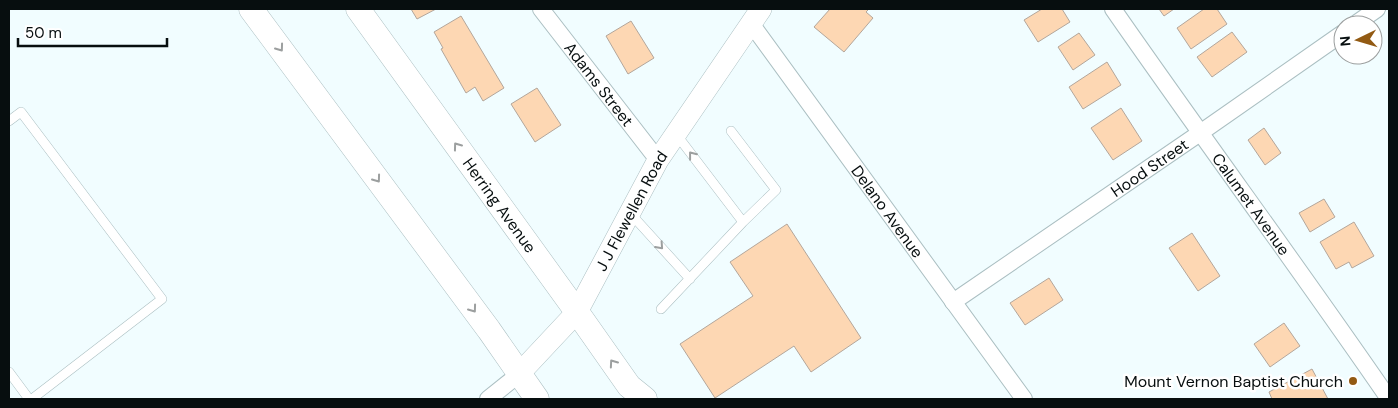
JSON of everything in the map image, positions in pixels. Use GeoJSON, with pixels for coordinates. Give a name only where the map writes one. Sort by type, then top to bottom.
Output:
{"type":"FeatureCollection","features":[{"type":"Feature","properties":{"kind":"main road"},"geometry":{"type":"LineString","coordinates":[[251,9],[489,330],[537,399]]}},
{"type":"Feature","properties":{"kind":"main road","name":"Herring Avenue"},"geometry":{"type":"LineString","coordinates":[[358,9],[578,312],[629,386],[645,399]]}},
{"type":"Feature","properties":{"kind":"street","name":"Adams Street"},"geometry":{"type":"LineString","coordinates":[[541,9],[658,160]]}},
{"type":"Feature","properties":{"kind":"street","name":"Calumet Avenue"},"geometry":{"type":"LineString","coordinates":[[1113,9],[1200,133],[1303,274],[1389,399]]}},
{"type":"Feature","properties":{"kind":"street","name":"J J Flewellen Road"},"geometry":{"type":"LineString","coordinates":[[488,399],[518,374],[578,312],[658,160],[755,16]]}},
{"type":"Feature","properties":{"kind":"street","name":"Delano Avenue"},"geometry":{"type":"LineString","coordinates":[[755,16],[953,302],[1024,399]]}},
{"type":"Feature","properties":{"kind":"street","name":"Hood Street"},"geometry":{"type":"LineString","coordinates":[[953,302],[1333,40]]}},
{"type":"Feature","properties":{"kind":"lane"},"geometry":{"type":"LineString","coordinates":[[9,121],[21,112],[162,299],[30,399],[9,372]]}},
{"type":"Feature","properties":{"kind":"lane"},"geometry":{"type":"LineString","coordinates":[[661,309],[776,190],[731,131]]}},
{"type":"Feature","properties":{"kind":"lane"},"geometry":{"type":"LineString","coordinates":[[676,134],[743,222]]}},
{"type":"Feature","properties":{"kind":"lane"},"geometry":{"type":"LineString","coordinates":[[630,212],[690,279]]}},
{"type":"Feature","properties":{"kind":"building"},"geometry":{"type":"Polygon","coordinates":[[[411,9],[436,9],[417,19],[411,9]]]}},
{"type":"Feature","properties":{"kind":"building"},"geometry":{"type":"Polygon","coordinates":[[[830,9],[869,9],[866,12],[873,18],[844,52],[814,27],[830,9]]]}},
{"type":"Feature","properties":{"kind":"building"},"geometry":{"type":"Polygon","coordinates":[[[1042,9],[1062,9],[1070,22],[1038,42],[1024,20],[1042,9]]]}},
{"type":"Feature","properties":{"kind":"building"},"geometry":{"type":"Polygon","coordinates":[[[1159,9],[1174,9],[1164,16],[1159,9]]]}},
{"type":"Feature","properties":{"kind":"building"},"geometry":{"type":"Polygon","coordinates":[[[1204,9],[1217,9],[1227,24],[1191,49],[1177,28],[1204,9]]]}},
{"type":"Feature","properties":{"kind":"building"},"geometry":{"type":"Polygon","coordinates":[[[461,16],[504,88],[483,101],[475,87],[466,93],[441,49],[443,48],[434,32],[461,16]]]}},
{"type":"Feature","properties":{"kind":"building"},"geometry":{"type":"Polygon","coordinates":[[[631,21],[654,58],[628,74],[606,36],[631,21]]]}},
{"type":"Feature","properties":{"kind":"building"},"geometry":{"type":"Polygon","coordinates":[[[1232,32],[1247,52],[1212,77],[1197,57],[1232,32]]]}},
{"type":"Feature","properties":{"kind":"building"},"geometry":{"type":"Polygon","coordinates":[[[1079,33],[1095,55],[1073,70],[1058,47],[1079,33]]]}},
{"type":"Feature","properties":{"kind":"building"},"geometry":{"type":"Polygon","coordinates":[[[1107,62],[1121,85],[1083,109],[1069,87],[1107,62]]]}},
{"type":"Feature","properties":{"kind":"building"},"geometry":{"type":"Polygon","coordinates":[[[537,88],[561,125],[535,142],[511,104],[537,88]]]}},
{"type":"Feature","properties":{"kind":"building"},"geometry":{"type":"Polygon","coordinates":[[[1121,108],[1142,141],[1113,160],[1091,128],[1121,108]]]}},
{"type":"Feature","properties":{"kind":"building"},"geometry":{"type":"Polygon","coordinates":[[[1264,128],[1281,153],[1265,165],[1248,140],[1264,128]]]}},
{"type":"Feature","properties":{"kind":"building"},"geometry":{"type":"Polygon","coordinates":[[[1324,199],[1335,217],[1310,232],[1299,213],[1324,199]]]}},
{"type":"Feature","properties":{"kind":"building"},"geometry":{"type":"Polygon","coordinates":[[[1354,222],[1374,256],[1352,268],[1349,262],[1336,269],[1320,242],[1354,222]]]}},
{"type":"Feature","properties":{"kind":"building"},"geometry":{"type":"Polygon","coordinates":[[[787,224],[861,338],[811,372],[794,346],[715,398],[680,344],[753,296],[730,262],[787,224]]]}},
{"type":"Feature","properties":{"kind":"building"},"geometry":{"type":"Polygon","coordinates":[[[1192,233],[1220,276],[1198,291],[1169,248],[1192,233]]]}},
{"type":"Feature","properties":{"kind":"building"},"geometry":{"type":"Polygon","coordinates":[[[1049,278],[1063,300],[1025,325],[1010,303],[1049,278]]]}},
{"type":"Feature","properties":{"kind":"building"},"geometry":{"type":"Polygon","coordinates":[[[1284,323],[1300,346],[1270,367],[1254,344],[1284,323]]]}},
{"type":"Feature","properties":{"kind":"building"},"geometry":{"type":"Polygon","coordinates":[[[1312,369],[1328,399],[1272,399],[1269,392],[1312,369]]]}},
{"type":"Feature","properties":{"kind":"place","name":"Mount Vernon Baptist Church"},"geometry":{"type":"Point","coordinates":[1353,381]}}]}
